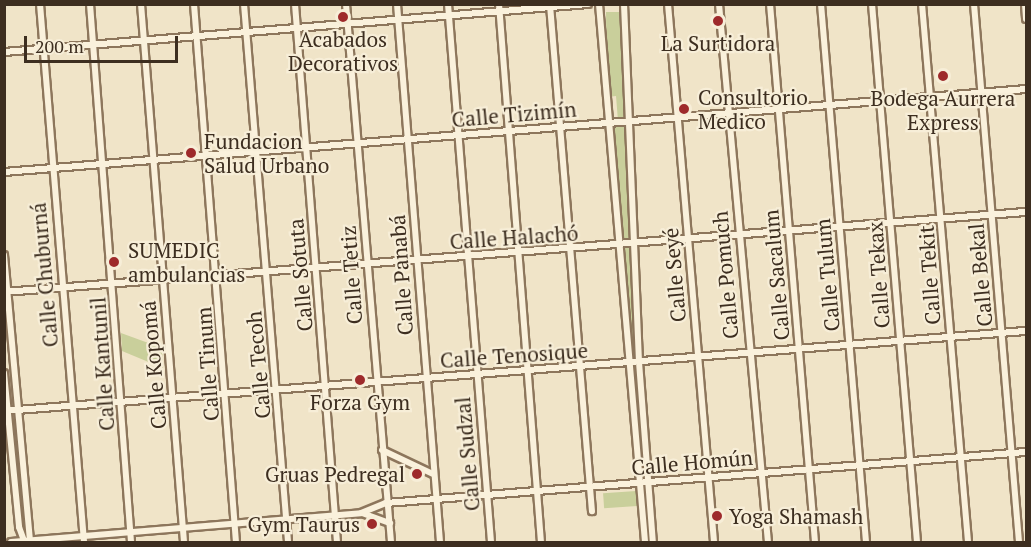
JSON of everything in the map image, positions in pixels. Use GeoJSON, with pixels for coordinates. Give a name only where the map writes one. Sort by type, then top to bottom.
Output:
{"type":"FeatureCollection","features":[{"type":"Feature","properties":{"kind":"street","name":"Calle Chuburná"},"geometry":{"type":"LineString","coordinates":[[40,4],[61,289],[84,543]]}},
{"type":"Feature","properties":{"kind":"street","name":"Calle Kantunil"},"geometry":{"type":"LineString","coordinates":[[90,4],[131,543]]}},
{"type":"Feature","properties":{"kind":"street","name":"Calle Kopomá"},"geometry":{"type":"LineString","coordinates":[[141,4],[184,543]]}},
{"type":"Feature","properties":{"kind":"street","name":"Calle Tinum"},"geometry":{"type":"LineString","coordinates":[[194,4],[204,156],[218,277],[236,543]]}},
{"type":"Feature","properties":{"kind":"street","name":"Calle Tecoh"},"geometry":{"type":"LineString","coordinates":[[244,4],[255,152],[278,390],[288,543]]}},
{"type":"Feature","properties":{"kind":"street","name":"Calle Sotuta"},"geometry":{"type":"LineString","coordinates":[[295,4],[327,386],[337,543]]}},
{"type":"Feature","properties":{"kind":"street","name":"Calle Tetiz"},"geometry":{"type":"LineString","coordinates":[[346,4],[391,543]]}},
{"type":"Feature","properties":{"kind":"street","name":"Calle Panabá"},"geometry":{"type":"LineString","coordinates":[[397,4],[440,543]]}},
{"type":"Feature","properties":{"kind":"street","name":"Calle Sudzal"},"geometry":{"type":"LineString","coordinates":[[448,4],[491,543]]}},
{"type":"Feature","properties":{"kind":"street"},"geometry":{"type":"LineString","coordinates":[[4,52],[450,16],[499,8],[588,4]]}},
{"type":"Feature","properties":{"kind":"street"},"geometry":{"type":"LineString","coordinates":[[599,4],[645,543]]}},
{"type":"Feature","properties":{"kind":"street"},"geometry":{"type":"LineString","coordinates":[[624,4],[632,121],[639,362],[653,543]]}},
{"type":"Feature","properties":{"kind":"street","name":"Calle Seyé"},"geometry":{"type":"LineString","coordinates":[[668,4],[714,543]]}},
{"type":"Feature","properties":{"kind":"street","name":"Calle Pomuch"},"geometry":{"type":"LineString","coordinates":[[719,4],[726,113],[759,473],[768,543]]}},
{"type":"Feature","properties":{"kind":"street","name":"Calle Sacalum"},"geometry":{"type":"LineString","coordinates":[[770,4],[815,543]]}},
{"type":"Feature","properties":{"kind":"street","name":"Calle Tulum"},"geometry":{"type":"LineString","coordinates":[[821,4],[866,543]]}},
{"type":"Feature","properties":{"kind":"street","name":"Calle Tekax"},"geometry":{"type":"LineString","coordinates":[[872,4],[917,543]]}},
{"type":"Feature","properties":{"kind":"street","name":"Calle Tekit"},"geometry":{"type":"LineString","coordinates":[[922,4],[968,543]]}},
{"type":"Feature","properties":{"kind":"street","name":"Calle Bekal"},"geometry":{"type":"LineString","coordinates":[[974,4],[1019,543]]}},
{"type":"Feature","properties":{"kind":"street"},"geometry":{"type":"LineString","coordinates":[[1025,4],[1026,19]]}},
{"type":"Feature","properties":{"kind":"street"},"geometry":{"type":"LineString","coordinates":[[550,6],[587,487],[592,511]]}},
{"type":"Feature","properties":{"kind":"street"},"geometry":{"type":"LineString","coordinates":[[499,8],[541,543]]}},
{"type":"Feature","properties":{"kind":"street","name":"Calle Tizimín"},"geometry":{"type":"LineString","coordinates":[[4,172],[1026,89]]}},
{"type":"Feature","properties":{"kind":"street","name":"Calle Halachó"},"geometry":{"type":"LineString","coordinates":[[6,292],[218,277],[316,267],[688,241],[1026,212]]}},
{"type":"Feature","properties":{"kind":"street"},"geometry":{"type":"LineString","coordinates":[[4,255],[6,292],[20,410],[27,540]]}},
{"type":"Feature","properties":{"kind":"street","name":"Calle Tenosique"},"geometry":{"type":"LineString","coordinates":[[6,411],[1026,332]]}},
{"type":"Feature","properties":{"kind":"street"},"geometry":{"type":"LineString","coordinates":[[4,373],[6,411],[27,540]]}},
{"type":"Feature","properties":{"kind":"street"},"geometry":{"type":"LineString","coordinates":[[382,450],[433,474]]}},
{"type":"Feature","properties":{"kind":"street","name":"Calle Homún"},"geometry":{"type":"LineString","coordinates":[[11,543],[83,534],[362,513],[386,503],[1026,452]]}},
{"type":"Feature","properties":{"kind":"street","name":"Calle Homún"},"geometry":{"type":"LineString","coordinates":[[362,513],[390,523]]}},
{"type":"Feature","properties":{"kind":"green space"},"geometry":{"type":"Polygon","coordinates":[[[606,12],[619,12],[629,118],[618,121],[616,96],[607,97],[606,12]]]}},
{"type":"Feature","properties":{"kind":"green space"},"geometry":{"type":"Polygon","coordinates":[[[632,121],[634,245],[620,246],[609,123],[632,121]]]}},
{"type":"Feature","properties":{"kind":"green space"},"geometry":{"type":"Polygon","coordinates":[[[623,248],[633,248],[638,360],[630,361],[623,248]]]}},
{"type":"Feature","properties":{"kind":"green space"},"geometry":{"type":"Polygon","coordinates":[[[121,333],[162,348],[163,368],[122,351],[121,333]]]}},
{"type":"Feature","properties":{"kind":"green space"},"geometry":{"type":"Polygon","coordinates":[[[636,491],[637,506],[604,508],[603,493],[636,491]]]}},
{"type":"Feature","properties":{"kind":"place","name":"Acabados Decorativos"},"geometry":{"type":"Point","coordinates":[343,17]}},
{"type":"Feature","properties":{"kind":"place","name":"La Surtidora"},"geometry":{"type":"Point","coordinates":[718,21]}},
{"type":"Feature","properties":{"kind":"place","name":"Bodega Aurrera Express"},"geometry":{"type":"Point","coordinates":[943,76]}},
{"type":"Feature","properties":{"kind":"place","name":"Consultorio Medico"},"geometry":{"type":"Point","coordinates":[684,109]}},
{"type":"Feature","properties":{"kind":"place","name":"Fundacion Salud Urbano"},"geometry":{"type":"Point","coordinates":[191,153]}},
{"type":"Feature","properties":{"kind":"place","name":"SUMEDIC ambulancias"},"geometry":{"type":"Point","coordinates":[114,262]}},
{"type":"Feature","properties":{"kind":"place","name":"Forza Gym"},"geometry":{"type":"Point","coordinates":[360,380]}},
{"type":"Feature","properties":{"kind":"place","name":"Gruas Pedregal"},"geometry":{"type":"Point","coordinates":[417,474]}},
{"type":"Feature","properties":{"kind":"place","name":"Yoga Shamash"},"geometry":{"type":"Point","coordinates":[717,516]}},
{"type":"Feature","properties":{"kind":"place","name":"Gym Taurus"},"geometry":{"type":"Point","coordinates":[372,524]}}]}
